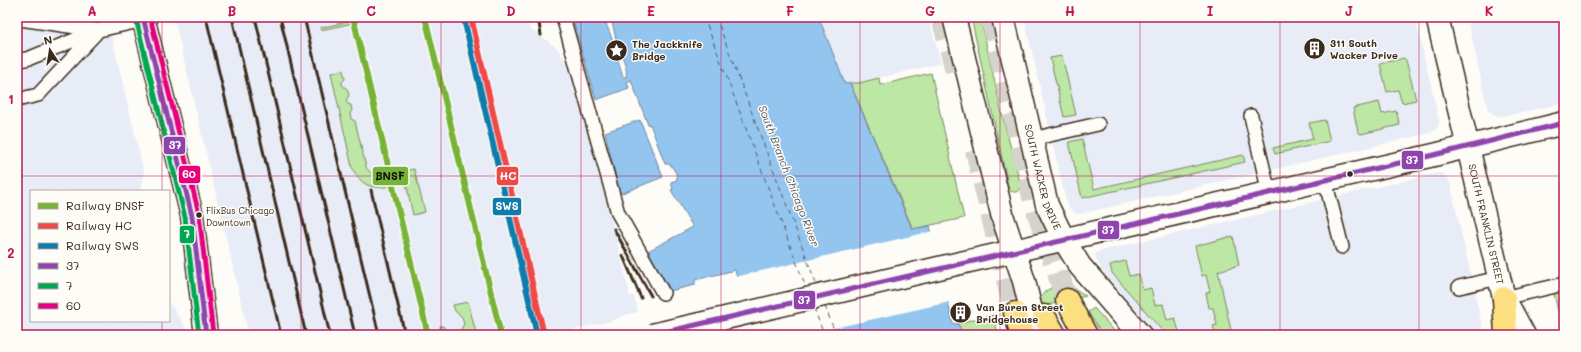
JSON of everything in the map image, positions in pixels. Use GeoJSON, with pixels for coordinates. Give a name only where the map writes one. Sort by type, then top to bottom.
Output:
{"type":"FeatureCollection","features":[{"type":"Feature","properties":{"kind":"highway"},"geometry":{"type":"LineString","coordinates":[[1502,288],[1506,335]]}},
{"type":"Feature","properties":{"kind":"highway"},"geometry":{"type":"LineString","coordinates":[[1067,300],[1086,335]]}},
{"type":"Feature","properties":{"kind":"highway"},"geometry":{"type":"LineString","coordinates":[[1022,335],[1032,318],[1055,335]]}},
{"type":"Feature","properties":{"kind":"main road"},"geometry":{"type":"LineString","coordinates":[[954,17],[1003,218],[1014,251],[1032,318]]}},
{"type":"Feature","properties":{"kind":"main road","name":"SOUTH WACKER DRIVE"},"geometry":{"type":"LineString","coordinates":[[1003,17],[1048,206],[1064,240],[1080,266],[1140,335]]}},
{"type":"Feature","properties":{"kind":"main road","name":"SOUTH FRANKLIN STREET"},"geometry":{"type":"LineString","coordinates":[[1437,17],[1502,288],[1524,335]]}},
{"type":"Feature","properties":{"kind":"main road"},"geometry":{"type":"LineString","coordinates":[[144,19],[192,216],[206,335]]}},
{"type":"Feature","properties":{"kind":"main road"},"geometry":{"type":"LineString","coordinates":[[667,333],[739,314],[1468,147],[1564,123]]}},
{"type":"Feature","properties":{"kind":"lane"},"geometry":{"type":"LineString","coordinates":[[564,17],[618,213],[663,293]]}},
{"type":"Feature","properties":{"kind":"lane"},"geometry":{"type":"LineString","coordinates":[[17,20],[20,19],[98,30]]}},
{"type":"Feature","properties":{"kind":"lane"},"geometry":{"type":"LineString","coordinates":[[17,61],[30,58],[98,30],[144,19]]}},
{"type":"Feature","properties":{"kind":"lane"},"geometry":{"type":"LineString","coordinates":[[17,100],[38,95],[98,30]]}},
{"type":"Feature","properties":{"kind":"lane"},"geometry":{"type":"LineString","coordinates":[[1251,116],[1269,193]]}},
{"type":"Feature","properties":{"kind":"lane"},"geometry":{"type":"LineString","coordinates":[[1032,139],[1098,124]]}},
{"type":"Feature","properties":{"kind":"lane"},"geometry":{"type":"LineString","coordinates":[[1325,180],[1342,247]]}},
{"type":"Feature","properties":{"kind":"lane"},"geometry":{"type":"LineString","coordinates":[[1459,287],[1502,288],[1564,284]]}},
{"type":"Feature","properties":{"kind":"shaded area"},"geometry":{"type":"Polygon","coordinates":[[[17,17],[107,17],[144,173],[141,190],[30,190],[30,322],[170,322],[170,304],[186,328],[187,335],[17,335],[17,17]]]}},
{"type":"Feature","properties":{"kind":"shaded area"},"geometry":{"type":"Polygon","coordinates":[[[174,17],[526,17],[530,30],[537,33],[557,48],[571,70],[593,141],[630,296],[634,296],[638,312],[624,315],[615,320],[550,335],[249,335],[174,17]]]}},
{"type":"Feature","properties":{"kind":"shaded area"},"geometry":{"type":"Polygon","coordinates":[[[812,17],[928,17],[941,63],[859,83],[845,84],[819,18],[813,20],[812,17]]]}},
{"type":"Feature","properties":{"kind":"shaded area"},"geometry":{"type":"Polygon","coordinates":[[[1024,17],[1415,17],[1439,121],[1437,129],[1430,133],[1080,214],[1075,213],[1069,208],[1066,201],[1024,17]]]}},
{"type":"Feature","properties":{"kind":"shaded area"},"geometry":{"type":"Polygon","coordinates":[[[1467,17],[1564,17],[1564,103],[1504,116],[1495,116],[1488,110],[1467,17]]]}},
{"type":"Feature","properties":{"kind":"shaded area"},"geometry":{"type":"Polygon","coordinates":[[[1438,173],[1447,177],[1450,182],[1484,335],[1157,335],[1102,271],[1095,256],[1096,253],[1100,251],[1438,173]]]}},
{"type":"Feature","properties":{"kind":"green space"},"geometry":{"type":"Polygon","coordinates":[[[971,17],[980,17],[1002,114],[1021,186],[1016,192],[1009,190],[971,17]]]}},
{"type":"Feature","properties":{"kind":"green space"},"geometry":{"type":"Polygon","coordinates":[[[355,20],[365,63],[363,64],[353,23],[321,30],[320,28],[355,20]]]}},
{"type":"Feature","properties":{"kind":"green space"},"geometry":{"type":"Polygon","coordinates":[[[1062,56],[1076,115],[1064,117],[1050,58],[1062,56]]]}},
{"type":"Feature","properties":{"kind":"green space"},"geometry":{"type":"Polygon","coordinates":[[[1404,58],[1406,60],[1416,100],[1402,103],[1398,90],[1387,92],[1380,64],[1404,58]]]}},
{"type":"Feature","properties":{"kind":"green space"},"geometry":{"type":"Polygon","coordinates":[[[343,70],[345,79],[342,82],[342,85],[347,89],[349,95],[346,101],[351,105],[351,119],[355,121],[366,167],[370,172],[382,176],[414,169],[425,212],[413,215],[406,183],[374,187],[362,182],[357,176],[352,167],[331,73],[343,70]]]}},
{"type":"Feature","properties":{"kind":"green space"},"geometry":{"type":"Polygon","coordinates":[[[931,73],[964,218],[913,229],[850,83],[859,83],[879,78],[880,85],[931,73]]]}},
{"type":"Feature","properties":{"kind":"green space"},"geometry":{"type":"Polygon","coordinates":[[[1379,102],[1382,114],[1396,111],[1400,125],[1361,134],[1358,132],[1353,108],[1379,102]]]}},
{"type":"Feature","properties":{"kind":"green space"},"geometry":{"type":"Polygon","coordinates":[[[1325,120],[1330,141],[1275,154],[1273,148],[1313,139],[1309,123],[1325,120]]]}},
{"type":"Feature","properties":{"kind":"green space"},"geometry":{"type":"Polygon","coordinates":[[[1082,139],[1094,189],[1243,155],[1245,162],[1082,198],[1069,142],[1082,139]]]}},
{"type":"Feature","properties":{"kind":"green space"},"geometry":{"type":"Polygon","coordinates":[[[1233,236],[1239,265],[1218,271],[1232,335],[1216,335],[1213,326],[1217,325],[1213,308],[1209,308],[1206,293],[1210,292],[1206,275],[1202,276],[1195,246],[1233,236]]]}},
{"type":"Feature","properties":{"kind":"green space"},"geometry":{"type":"Polygon","coordinates":[[[1125,261],[1129,276],[1139,274],[1143,290],[1151,288],[1155,305],[1163,304],[1167,320],[1175,318],[1180,335],[1166,335],[1112,273],[1110,265],[1125,261]]]}},
{"type":"Feature","properties":{"kind":"green space"},"geometry":{"type":"Polygon","coordinates":[[[1060,285],[1074,288],[1086,296],[1039,307],[1040,298],[1042,295],[1051,288],[1060,285]]]}},
{"type":"Feature","properties":{"kind":"green space"},"geometry":{"type":"Polygon","coordinates":[[[1564,291],[1564,335],[1563,335],[1554,293],[1564,291]]]}},
{"type":"Feature","properties":{"kind":"green space"},"geometry":{"type":"Polygon","coordinates":[[[468,302],[476,333],[468,335],[441,335],[440,326],[443,326],[452,333],[459,332],[464,324],[462,317],[455,311],[453,305],[468,302]]]}},
{"type":"Feature","properties":{"kind":"green space"},"geometry":{"type":"Polygon","coordinates":[[[1094,308],[1118,335],[1103,335],[1088,312],[1094,308]]]}},
{"type":"Feature","properties":{"kind":"green space"},"geometry":{"type":"Polygon","coordinates":[[[994,315],[998,335],[962,335],[963,333],[957,323],[994,315]]]}},
{"type":"Feature","properties":{"kind":"water","name":"South Branch Chicago River"},"geometry":{"type":"Polygon","coordinates":[[[572,17],[812,17],[813,20],[819,18],[845,84],[850,83],[912,229],[930,226],[953,324],[957,323],[964,334],[752,335],[735,270],[695,280],[695,285],[670,291],[648,251],[693,227],[671,190],[673,189],[671,182],[677,180],[676,173],[670,164],[665,164],[631,80],[627,82],[629,88],[596,100],[572,17]],[[612,22],[606,24],[623,77],[626,77],[625,66],[618,47],[612,22]]]}},
{"type":"Feature","properties":{"kind":"water"},"geometry":{"type":"Polygon","coordinates":[[[640,120],[663,177],[620,194],[605,132],[640,120]]]}},
{"type":"Feature","properties":{"kind":"pier"},"geometry":{"type":"Polygon","coordinates":[[[933,231],[950,302],[803,335],[750,335],[735,277],[933,231]]]}},
{"type":"Feature","properties":{"kind":"ferry route"},"geometry":{"type":"LineString","coordinates":[[704,17],[806,288]]}},
{"type":"Feature","properties":{"kind":"ferry route"},"geometry":{"type":"LineString","coordinates":[[716,17],[817,286]]}},
{"type":"Feature","properties":{"kind":"ferry route"},"geometry":{"type":"LineString","coordinates":[[825,306],[836,335]]}},
{"type":"Feature","properties":{"kind":"ferry route"},"geometry":{"type":"LineString","coordinates":[[814,308],[824,335]]}},
{"type":"Feature","properties":{"kind":"tunnel"},"geometry":{"type":"LineString","coordinates":[[942,17],[958,78]]}},
{"type":"Feature","properties":{"kind":"tunnel"},"geometry":{"type":"LineString","coordinates":[[991,17],[1034,201],[1067,300]]}},
{"type":"Feature","properties":{"kind":"tunnel"},"geometry":{"type":"LineString","coordinates":[[976,150],[1015,313]]}},
{"type":"Feature","properties":{"kind":"railway"},"geometry":{"type":"LineString","coordinates":[[206,17],[281,335]]}},
{"type":"Feature","properties":{"kind":"railway"},"geometry":{"type":"LineString","coordinates":[[232,17],[306,335]]}},
{"type":"Feature","properties":{"kind":"railway"},"geometry":{"type":"LineString","coordinates":[[255,17],[330,335]]}},
{"type":"Feature","properties":{"kind":"railway"},"geometry":{"type":"LineString","coordinates":[[280,17],[355,335]]}},
{"type":"Feature","properties":{"kind":"railway"},"geometry":{"type":"LineString","coordinates":[[304,17],[379,335]]}},
{"type":"Feature","properties":{"kind":"railway"},"geometry":{"type":"LineString","coordinates":[[538,17],[541,35]]}},
{"type":"Feature","properties":{"kind":"railway"},"geometry":{"type":"LineString","coordinates":[[371,190],[405,335]]}},
{"type":"Feature","properties":{"kind":"railway"},"geometry":{"type":"LineString","coordinates":[[614,229],[651,296]]}},
{"type":"Feature","properties":{"kind":"railway"},"geometry":{"type":"LineString","coordinates":[[623,256],[641,298]]}},
{"type":"Feature","properties":{"kind":"rail line","name":"BNSF"},"geometry":{"type":"LineString","coordinates":[[353,17],[428,335]]}},
{"type":"Feature","properties":{"kind":"rail line","name":"BNSF"},"geometry":{"type":"LineString","coordinates":[[425,17],[501,335]]}},
{"type":"Feature","properties":{"kind":"rail line","name":"HC"},"geometry":{"type":"LineString","coordinates":[[471,17],[544,335]]}},
{"type":"Feature","properties":{"kind":"rail line","name":"SWS"},"geometry":{"type":"LineString","coordinates":[[464,19],[537,335]]}},
{"type":"Feature","properties":{"kind":"transit line","name":"37"},"geometry":{"type":"LineString","coordinates":[[143,17],[192,216],[206,335]]}},
{"type":"Feature","properties":{"kind":"transit line","name":"60"},"geometry":{"type":"LineString","coordinates":[[150,17],[199,214],[213,334]]}},
{"type":"Feature","properties":{"kind":"transit line","name":"7"},"geometry":{"type":"LineString","coordinates":[[136,19],[185,217],[199,335]]}},
{"type":"Feature","properties":{"kind":"transit line","name":"37"},"geometry":{"type":"LineString","coordinates":[[652,335],[1434,155],[1564,123]]}},
{"type":"Feature","properties":{"kind":"place","name":"311 South Wacker Drive"},"geometry":{"type":"Point","coordinates":[1314,49]}},
{"type":"Feature","properties":{"kind":"place","name":"The Jackknife Bridge"},"geometry":{"type":"Point","coordinates":[617,50]}},
{"type":"Feature","properties":{"kind":"place","name":"FlixBus Chicago Downtown"},"geometry":{"type":"Point","coordinates":[199,215]}},
{"type":"Feature","properties":{"kind":"place","name":"Van Buren Street Bridgehouse"},"geometry":{"type":"Point","coordinates":[961,313]}}]}
